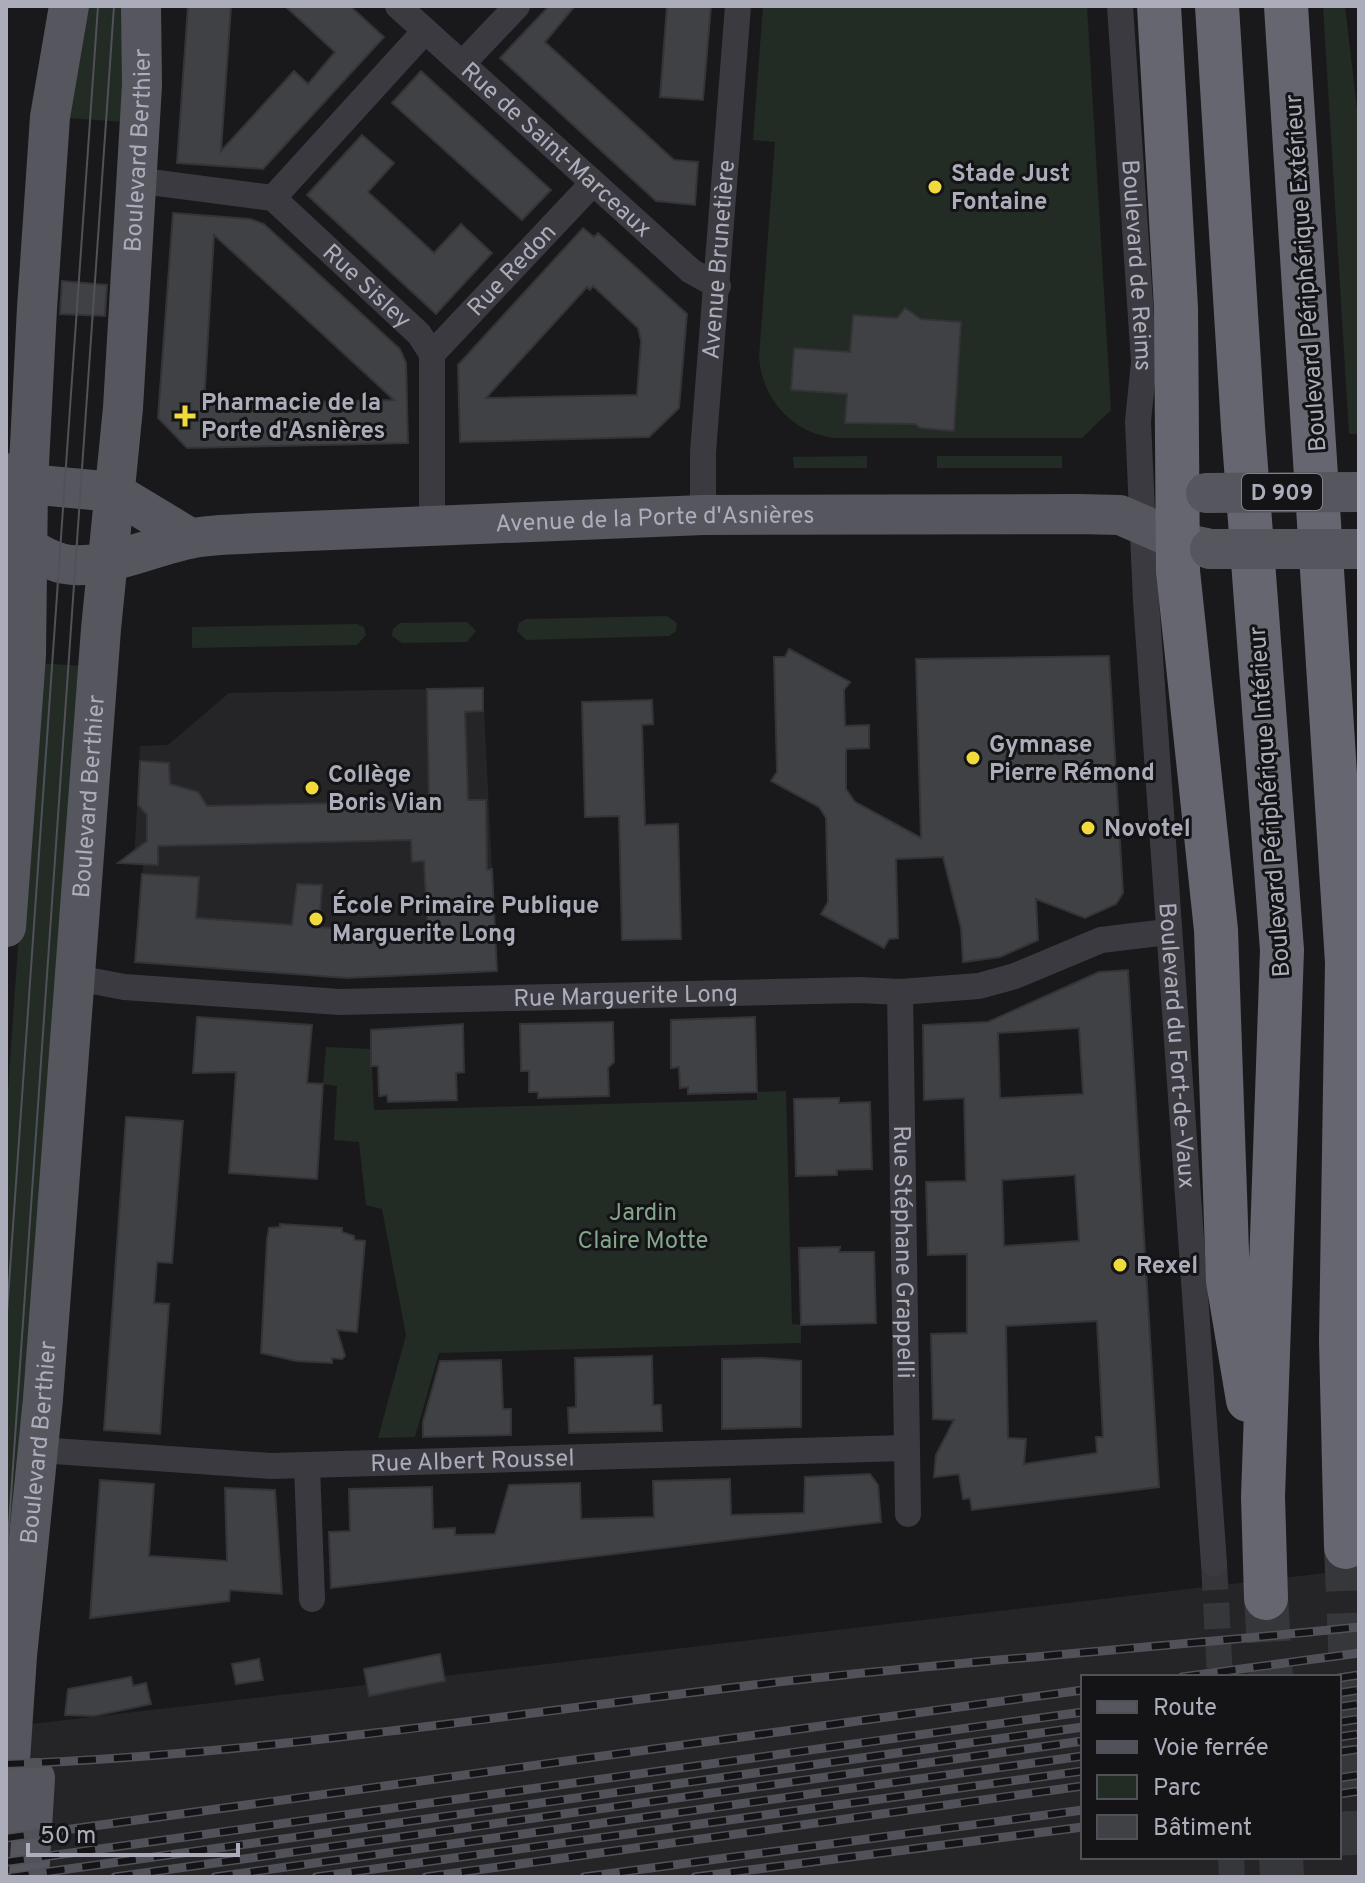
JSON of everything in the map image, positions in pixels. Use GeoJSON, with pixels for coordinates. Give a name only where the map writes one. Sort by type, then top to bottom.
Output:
{"type":"FeatureCollection","features":[{"type":"Feature","properties":{"kind":"highway"},"geometry":{"type":"LineString","coordinates":[[1159,6],[1176,308],[1168,518],[1216,930],[1228,1281],[1263,1497]]}},
{"type":"Feature","properties":{"kind":"highway","name":"Boulevard Périphérique Intérieur"},"geometry":{"type":"LineString","coordinates":[[1217,6],[1243,427],[1282,950],[1263,1497],[1266,1598]]}},
{"type":"Feature","properties":{"kind":"highway","name":"Boulevard Périphérique Extérieur"},"geometry":{"type":"LineString","coordinates":[[1286,6],[1347,962],[1341,1341],[1346,1547],[1359,1485]]}},
{"type":"Feature","properties":{"kind":"main road"},"geometry":{"type":"LineString","coordinates":[[6,927],[13,755],[17,478],[50,117],[69,6]]}},
{"type":"Feature","properties":{"kind":"main road","name":"Boulevard Berthier"},"geometry":{"type":"LineString","coordinates":[[6,1821],[17,1656],[27,1588],[39,1450],[123,408],[142,85],[141,6]]}},
{"type":"Feature","properties":{"kind":"main road"},"geometry":{"type":"LineString","coordinates":[[17,478],[114,492],[190,538]]}},
{"type":"Feature","properties":{"kind":"main road","name":"Avenue de la Porte d'Asnières"},"geometry":{"type":"LineString","coordinates":[[17,539],[61,563],[109,560],[190,538],[703,515],[1168,518],[1359,492]]}},
{"type":"Feature","properties":{"kind":"main road","name":"Avenue de la Porte d'Asnières"},"geometry":{"type":"LineString","coordinates":[[1168,518],[1359,549]]}},
{"type":"Feature","properties":{"kind":"main road","name":"Boulevard Berthier"},"geometry":{"type":"LineString","coordinates":[[27,1588],[43,1662],[29,1877]]}},
{"type":"Feature","properties":{"kind":"street","name":"Rue de Saint-Marceaux"},"geometry":{"type":"LineString","coordinates":[[398,6],[691,271],[718,286]]}},
{"type":"Feature","properties":{"kind":"street"},"geometry":{"type":"LineString","coordinates":[[463,63],[517,6]]}},
{"type":"Feature","properties":{"kind":"street","name":"Avenue Brunetière"},"geometry":{"type":"LineString","coordinates":[[703,515],[703,452],[738,6]]}},
{"type":"Feature","properties":{"kind":"street","name":"Boulevard de Reims"},"geometry":{"type":"LineString","coordinates":[[1120,6],[1144,362],[1138,421],[1168,518]]}},
{"type":"Feature","properties":{"kind":"street"},"geometry":{"type":"LineString","coordinates":[[135,180],[273,198],[425,31]]}},
{"type":"Feature","properties":{"kind":"street","name":"Rue Redon"},"geometry":{"type":"LineString","coordinates":[[432,354],[592,184]]}},
{"type":"Feature","properties":{"kind":"street","name":"Rue Sisley"},"geometry":{"type":"LineString","coordinates":[[273,198],[419,334],[432,354]]}},
{"type":"Feature","properties":{"kind":"street"},"geometry":{"type":"LineString","coordinates":[[432,354],[432,525]]}},
{"type":"Feature","properties":{"kind":"street","name":"Boulevard du Fort-de-Vaux"},"geometry":{"type":"LineString","coordinates":[[1168,518],[1167,932],[1214,1564]]}},
{"type":"Feature","properties":{"kind":"street","name":"Rue Marguerite Long"},"geometry":{"type":"LineString","coordinates":[[77,978],[124,987],[340,1002],[845,990],[900,992],[979,986],[1015,976],[1101,940],[1167,932]]}},
{"type":"Feature","properties":{"kind":"street","name":"Rue Stéphane Grappelli"},"geometry":{"type":"LineString","coordinates":[[900,992],[908,1514]]}},
{"type":"Feature","properties":{"kind":"street","name":"Rue Albert Roussel"},"geometry":{"type":"LineString","coordinates":[[39,1450],[307,1466],[906,1448]]}},
{"type":"Feature","properties":{"kind":"street"},"geometry":{"type":"LineString","coordinates":[[307,1466],[312,1599]]}},
{"type":"Feature","properties":{"kind":"shaded area","name":"Collège Boris Vian"},"geometry":{"type":"Polygon","coordinates":[[[483,688],[497,971],[347,978],[135,962],[143,865],[134,864],[140,746],[168,745],[229,693],[483,688]]]}},
{"type":"Feature","properties":{"kind":"shaded area"},"geometry":{"type":"Polygon","coordinates":[[[1359,1569],[1359,1877],[6,1877],[6,1727],[1359,1569]]]}},
{"type":"Feature","properties":{"kind":"green space"},"geometry":{"type":"Polygon","coordinates":[[[84,6],[124,6],[125,122],[67,118],[84,6]]]}},
{"type":"Feature","properties":{"kind":"green space","name":"Stade Just Fontaine"},"geometry":{"type":"Polygon","coordinates":[[[763,6],[1087,6],[1111,410],[1082,438],[834,438],[805,429],[773,400],[761,372],[759,357],[775,142],[753,140],[763,6]]]}},
{"type":"Feature","properties":{"kind":"green space"},"geometry":{"type":"Polygon","coordinates":[[[1323,6],[1345,6],[1359,126],[1359,434],[1349,434],[1323,6]]]}},
{"type":"Feature","properties":{"kind":"green space"},"geometry":{"type":"Polygon","coordinates":[[[867,456],[867,468],[794,468],[793,457],[867,456]]]}},
{"type":"Feature","properties":{"kind":"green space"},"geometry":{"type":"Polygon","coordinates":[[[937,456],[1062,456],[1062,468],[937,468],[937,456]]]}},
{"type":"Feature","properties":{"kind":"green space"},"geometry":{"type":"Polygon","coordinates":[[[667,616],[677,623],[676,631],[669,636],[526,640],[517,631],[519,623],[526,619],[667,616]]]}},
{"type":"Feature","properties":{"kind":"green space"},"geometry":{"type":"Polygon","coordinates":[[[467,622],[476,631],[467,642],[402,643],[392,636],[393,629],[400,623],[467,622]]]}},
{"type":"Feature","properties":{"kind":"green space"},"geometry":{"type":"Polygon","coordinates":[[[357,624],[364,627],[366,635],[357,645],[192,648],[192,627],[357,624]]]}},
{"type":"Feature","properties":{"kind":"green space"},"geometry":{"type":"Polygon","coordinates":[[[38,663],[82,666],[6,1713],[6,1118],[38,663]]]}},
{"type":"Feature","properties":{"kind":"green space","name":"Jardin Claire Motte"},"geometry":{"type":"Polygon","coordinates":[[[326,1047],[371,1049],[374,1110],[757,1100],[757,1092],[786,1091],[792,1324],[801,1325],[801,1343],[439,1353],[415,1437],[378,1438],[406,1335],[382,1209],[366,1205],[359,1142],[334,1140],[337,1086],[323,1084],[326,1047]]]}},
{"type":"Feature","properties":{"kind":"building"},"geometry":{"type":"Polygon","coordinates":[[[188,6],[231,6],[221,151],[294,71],[308,84],[335,52],[285,6],[350,6],[384,37],[263,169],[177,163],[188,6]]]}},
{"type":"Feature","properties":{"kind":"building"},"geometry":{"type":"Polygon","coordinates":[[[549,6],[575,6],[545,42],[674,160],[698,162],[695,205],[656,201],[500,58],[549,6]]]}},
{"type":"Feature","properties":{"kind":"building"},"geometry":{"type":"Polygon","coordinates":[[[667,6],[711,6],[703,100],[660,97],[667,6]]]}},
{"type":"Feature","properties":{"kind":"building"},"geometry":{"type":"Polygon","coordinates":[[[421,71],[551,190],[522,220],[392,103],[421,71]]]}},
{"type":"Feature","properties":{"kind":"building"},"geometry":{"type":"Polygon","coordinates":[[[362,135],[394,163],[368,192],[434,253],[461,224],[492,253],[436,314],[307,195],[362,135]]]}},
{"type":"Feature","properties":{"kind":"building"},"geometry":{"type":"Polygon","coordinates":[[[173,213],[250,219],[264,224],[400,349],[406,363],[408,443],[187,448],[158,418],[173,213]],[[214,235],[204,404],[394,400],[214,235]]]}},
{"type":"Feature","properties":{"kind":"building"},"geometry":{"type":"Polygon","coordinates":[[[583,228],[594,237],[598,233],[687,314],[679,408],[649,437],[460,442],[458,365],[583,228]],[[593,286],[590,290],[587,287],[486,398],[637,395],[641,341],[638,328],[593,286]]]}},
{"type":"Feature","properties":{"kind":"building"},"geometry":{"type":"Polygon","coordinates":[[[62,281],[107,285],[105,316],[60,314],[62,281]]]}},
{"type":"Feature","properties":{"kind":"building"},"geometry":{"type":"Polygon","coordinates":[[[905,308],[921,319],[961,322],[954,431],[920,428],[915,424],[845,423],[847,394],[791,390],[794,348],[850,352],[853,315],[897,318],[905,308]]]}},
{"type":"Feature","properties":{"kind":"building"},"geometry":{"type":"Polygon","coordinates":[[[789,649],[850,682],[844,690],[845,726],[869,725],[869,748],[846,749],[846,789],[855,802],[921,838],[916,659],[1109,656],[1123,893],[1116,904],[1085,918],[1036,899],[1038,940],[1000,957],[963,962],[961,928],[943,857],[896,859],[898,938],[889,939],[884,948],[821,914],[828,902],[826,818],[819,807],[771,781],[777,772],[774,657],[785,657],[789,649]]]}},
{"type":"Feature","properties":{"kind":"building"},"geometry":{"type":"Polygon","coordinates":[[[483,688],[483,711],[465,712],[468,800],[486,800],[487,870],[492,869],[497,971],[347,978],[135,962],[142,874],[199,877],[196,918],[292,925],[297,884],[322,885],[319,927],[428,935],[424,861],[412,862],[411,840],[158,846],[158,865],[118,863],[147,841],[147,815],[138,805],[140,761],[169,763],[170,784],[198,792],[207,806],[429,801],[427,689],[483,688]]]}},
{"type":"Feature","properties":{"kind":"building"},"geometry":{"type":"Polygon","coordinates":[[[652,700],[653,724],[642,725],[645,825],[678,824],[681,939],[622,940],[619,816],[585,817],[582,702],[652,700]]]}},
{"type":"Feature","properties":{"kind":"building"},"geometry":{"type":"Polygon","coordinates":[[[1128,970],[1159,1487],[972,1510],[970,1498],[963,1499],[959,1474],[934,1477],[936,1455],[954,1420],[933,1419],[931,1334],[967,1333],[967,1254],[928,1255],[926,1182],[966,1181],[965,1138],[964,1098],[924,1100],[923,1025],[988,1022],[1099,972],[1128,970]],[[1079,1028],[998,1033],[1000,1098],[1083,1094],[1079,1028]],[[1075,1175],[1002,1180],[1004,1246],[1079,1241],[1075,1175]],[[1097,1321],[1006,1326],[1008,1438],[1026,1439],[1024,1464],[1097,1453],[1096,1437],[1103,1437],[1097,1321]]]}},
{"type":"Feature","properties":{"kind":"building"},"geometry":{"type":"Polygon","coordinates":[[[197,1017],[312,1025],[307,1083],[323,1084],[317,1179],[229,1173],[236,1072],[193,1073],[197,1017]]]}},
{"type":"Feature","properties":{"kind":"building"},"geometry":{"type":"Polygon","coordinates":[[[755,1017],[757,1092],[688,1094],[688,1087],[680,1088],[679,1067],[671,1068],[671,1020],[755,1017]]]}},
{"type":"Feature","properties":{"kind":"building"},"geometry":{"type":"Polygon","coordinates":[[[613,1022],[614,1062],[608,1068],[609,1096],[538,1098],[538,1092],[529,1092],[529,1071],[521,1071],[520,1024],[613,1022]]]}},
{"type":"Feature","properties":{"kind":"building"},"geometry":{"type":"Polygon","coordinates":[[[463,1024],[464,1072],[456,1073],[457,1100],[388,1102],[387,1095],[379,1096],[378,1066],[371,1066],[371,1030],[463,1024]]]}},
{"type":"Feature","properties":{"kind":"building"},"geometry":{"type":"Polygon","coordinates":[[[839,1098],[839,1103],[870,1102],[872,1169],[837,1170],[837,1175],[796,1176],[794,1099],[839,1098]]]}},
{"type":"Feature","properties":{"kind":"building"},"geometry":{"type":"Polygon","coordinates":[[[126,1117],[183,1121],[172,1263],[157,1262],[154,1303],[169,1304],[160,1434],[104,1430],[126,1117]]]}},
{"type":"Feature","properties":{"kind":"building"},"geometry":{"type":"Polygon","coordinates":[[[280,1224],[342,1228],[342,1232],[354,1236],[354,1240],[365,1241],[357,1332],[337,1330],[345,1356],[342,1359],[332,1358],[332,1363],[296,1361],[261,1353],[267,1239],[269,1228],[280,1227],[280,1224]]]}},
{"type":"Feature","properties":{"kind":"building"},"geometry":{"type":"Polygon","coordinates":[[[840,1247],[839,1252],[874,1252],[876,1323],[801,1325],[799,1248],[840,1247]]]}},
{"type":"Feature","properties":{"kind":"building"},"geometry":{"type":"Polygon","coordinates":[[[652,1356],[653,1405],[661,1405],[662,1431],[569,1433],[568,1408],[576,1407],[575,1358],[652,1356]]]}},
{"type":"Feature","properties":{"kind":"building"},"geometry":{"type":"Polygon","coordinates":[[[722,1359],[801,1361],[801,1427],[722,1429],[722,1359]]]}},
{"type":"Feature","properties":{"kind":"building"},"geometry":{"type":"Polygon","coordinates":[[[501,1360],[503,1409],[511,1409],[511,1435],[423,1437],[423,1422],[440,1361],[501,1360]]]}},
{"type":"Feature","properties":{"kind":"building"},"geometry":{"type":"Polygon","coordinates":[[[870,1474],[878,1485],[881,1522],[331,1588],[329,1532],[350,1531],[349,1489],[432,1487],[433,1529],[455,1528],[455,1535],[495,1534],[509,1485],[580,1483],[581,1519],[654,1517],[653,1481],[730,1479],[731,1515],[804,1513],[805,1477],[870,1474]]]}},
{"type":"Feature","properties":{"kind":"building"},"geometry":{"type":"Polygon","coordinates":[[[100,1480],[154,1484],[149,1556],[227,1561],[225,1488],[275,1490],[282,1594],[230,1590],[229,1601],[90,1618],[100,1480]]]}},
{"type":"Feature","properties":{"kind":"building"},"geometry":{"type":"Polygon","coordinates":[[[440,1654],[445,1681],[369,1696],[364,1669],[440,1654]]]}},
{"type":"Feature","properties":{"kind":"building"},"geometry":{"type":"Polygon","coordinates":[[[259,1659],[263,1680],[236,1684],[232,1664],[259,1659]]]}},
{"type":"Feature","properties":{"kind":"building"},"geometry":{"type":"Polygon","coordinates":[[[131,1677],[133,1686],[146,1683],[151,1704],[94,1716],[65,1715],[68,1689],[131,1677]]]}},
{"type":"Feature","properties":{"kind":"tunnel"},"geometry":{"type":"LineString","coordinates":[[1346,1547],[1359,1861]]}},
{"type":"Feature","properties":{"kind":"tunnel"},"geometry":{"type":"LineString","coordinates":[[1214,1564],[1220,1675]]}},
{"type":"Feature","properties":{"kind":"tunnel"},"geometry":{"type":"LineString","coordinates":[[1266,1598],[1271,1675]]}},
{"type":"Feature","properties":{"kind":"tunnel"},"geometry":{"type":"LineString","coordinates":[[1231,1859],[1232,1877]]}},
{"type":"Feature","properties":{"kind":"tunnel"},"geometry":{"type":"LineString","coordinates":[[1281,1859],[1282,1877]]}},
{"type":"Feature","properties":{"kind":"tram line"},"geometry":{"type":"LineString","coordinates":[[6,1327],[98,6]]}},
{"type":"Feature","properties":{"kind":"tram line"},"geometry":{"type":"LineString","coordinates":[[6,1568],[114,6]]}},
{"type":"Feature","properties":{"kind":"railway"},"geometry":{"type":"LineString","coordinates":[[6,1764],[287,1743],[829,1676],[1359,1627]]}},
{"type":"Feature","properties":{"kind":"railway"},"geometry":{"type":"LineString","coordinates":[[1197,1675],[1359,1653]]}},
{"type":"Feature","properties":{"kind":"railway"},"geometry":{"type":"LineString","coordinates":[[1341,1678],[1359,1675]]}},
{"type":"Feature","properties":{"kind":"railway"},"geometry":{"type":"LineString","coordinates":[[6,1838],[1081,1690]]}},
{"type":"Feature","properties":{"kind":"railway"},"geometry":{"type":"LineString","coordinates":[[1341,1693],[1359,1690]]}},
{"type":"Feature","properties":{"kind":"railway"},"geometry":{"type":"LineString","coordinates":[[1341,1707],[1359,1704]]}},
{"type":"Feature","properties":{"kind":"railway"},"geometry":{"type":"LineString","coordinates":[[6,1862],[1081,1712]]}},
{"type":"Feature","properties":{"kind":"railway"},"geometry":{"type":"LineString","coordinates":[[1341,1722],[1359,1719]]}},
{"type":"Feature","properties":{"kind":"railway"},"geometry":{"type":"LineString","coordinates":[[11,1877],[1081,1727]]}},
{"type":"Feature","properties":{"kind":"railway"},"geometry":{"type":"LineString","coordinates":[[1341,1737],[1359,1734]]}},
{"type":"Feature","properties":{"kind":"railway"},"geometry":{"type":"LineString","coordinates":[[115,1877],[1081,1741]]}},
{"type":"Feature","properties":{"kind":"railway"},"geometry":{"type":"LineString","coordinates":[[1341,1752],[1359,1749]]}},
{"type":"Feature","properties":{"kind":"railway"},"geometry":{"type":"LineString","coordinates":[[215,1877],[1081,1756]]}},
{"type":"Feature","properties":{"kind":"railway"},"geometry":{"type":"LineString","coordinates":[[316,1877],[1081,1771]]}},
{"type":"Feature","properties":{"kind":"railway"},"geometry":{"type":"LineString","coordinates":[[1341,1778],[1359,1775]]}},
{"type":"Feature","properties":{"kind":"railway"},"geometry":{"type":"LineString","coordinates":[[426,1877],[1081,1786]]}},
{"type":"Feature","properties":{"kind":"railway"},"geometry":{"type":"LineString","coordinates":[[1341,1794],[1359,1791]]}},
{"type":"Feature","properties":{"kind":"railway"},"geometry":{"type":"LineString","coordinates":[[584,1877],[1081,1810]]}},
{"type":"Feature","properties":{"kind":"railway"},"geometry":{"type":"LineString","coordinates":[[695,1877],[1081,1827]]}},
{"type":"Feature","properties":{"kind":"place","name":"Stade Just Fontaine"},"geometry":{"type":"Point","coordinates":[935,187]}},
{"type":"Feature","properties":{"kind":"place","name":"Pharmacie de la Porte d'Asnières"},"geometry":{"type":"Point","coordinates":[185,416]}},
{"type":"Feature","properties":{"kind":"place","name":"Gymnase Pierre Rémond"},"geometry":{"type":"Point","coordinates":[973,758]}},
{"type":"Feature","properties":{"kind":"place","name":"Collège Boris Vian"},"geometry":{"type":"Point","coordinates":[312,788]}},
{"type":"Feature","properties":{"kind":"place","name":"Novotel"},"geometry":{"type":"Point","coordinates":[1088,828]}},
{"type":"Feature","properties":{"kind":"place","name":"École Primaire Publique Marguerite Long"},"geometry":{"type":"Point","coordinates":[316,919]}},
{"type":"Feature","properties":{"kind":"place","name":"Rexel"},"geometry":{"type":"Point","coordinates":[1120,1265]}}]}
